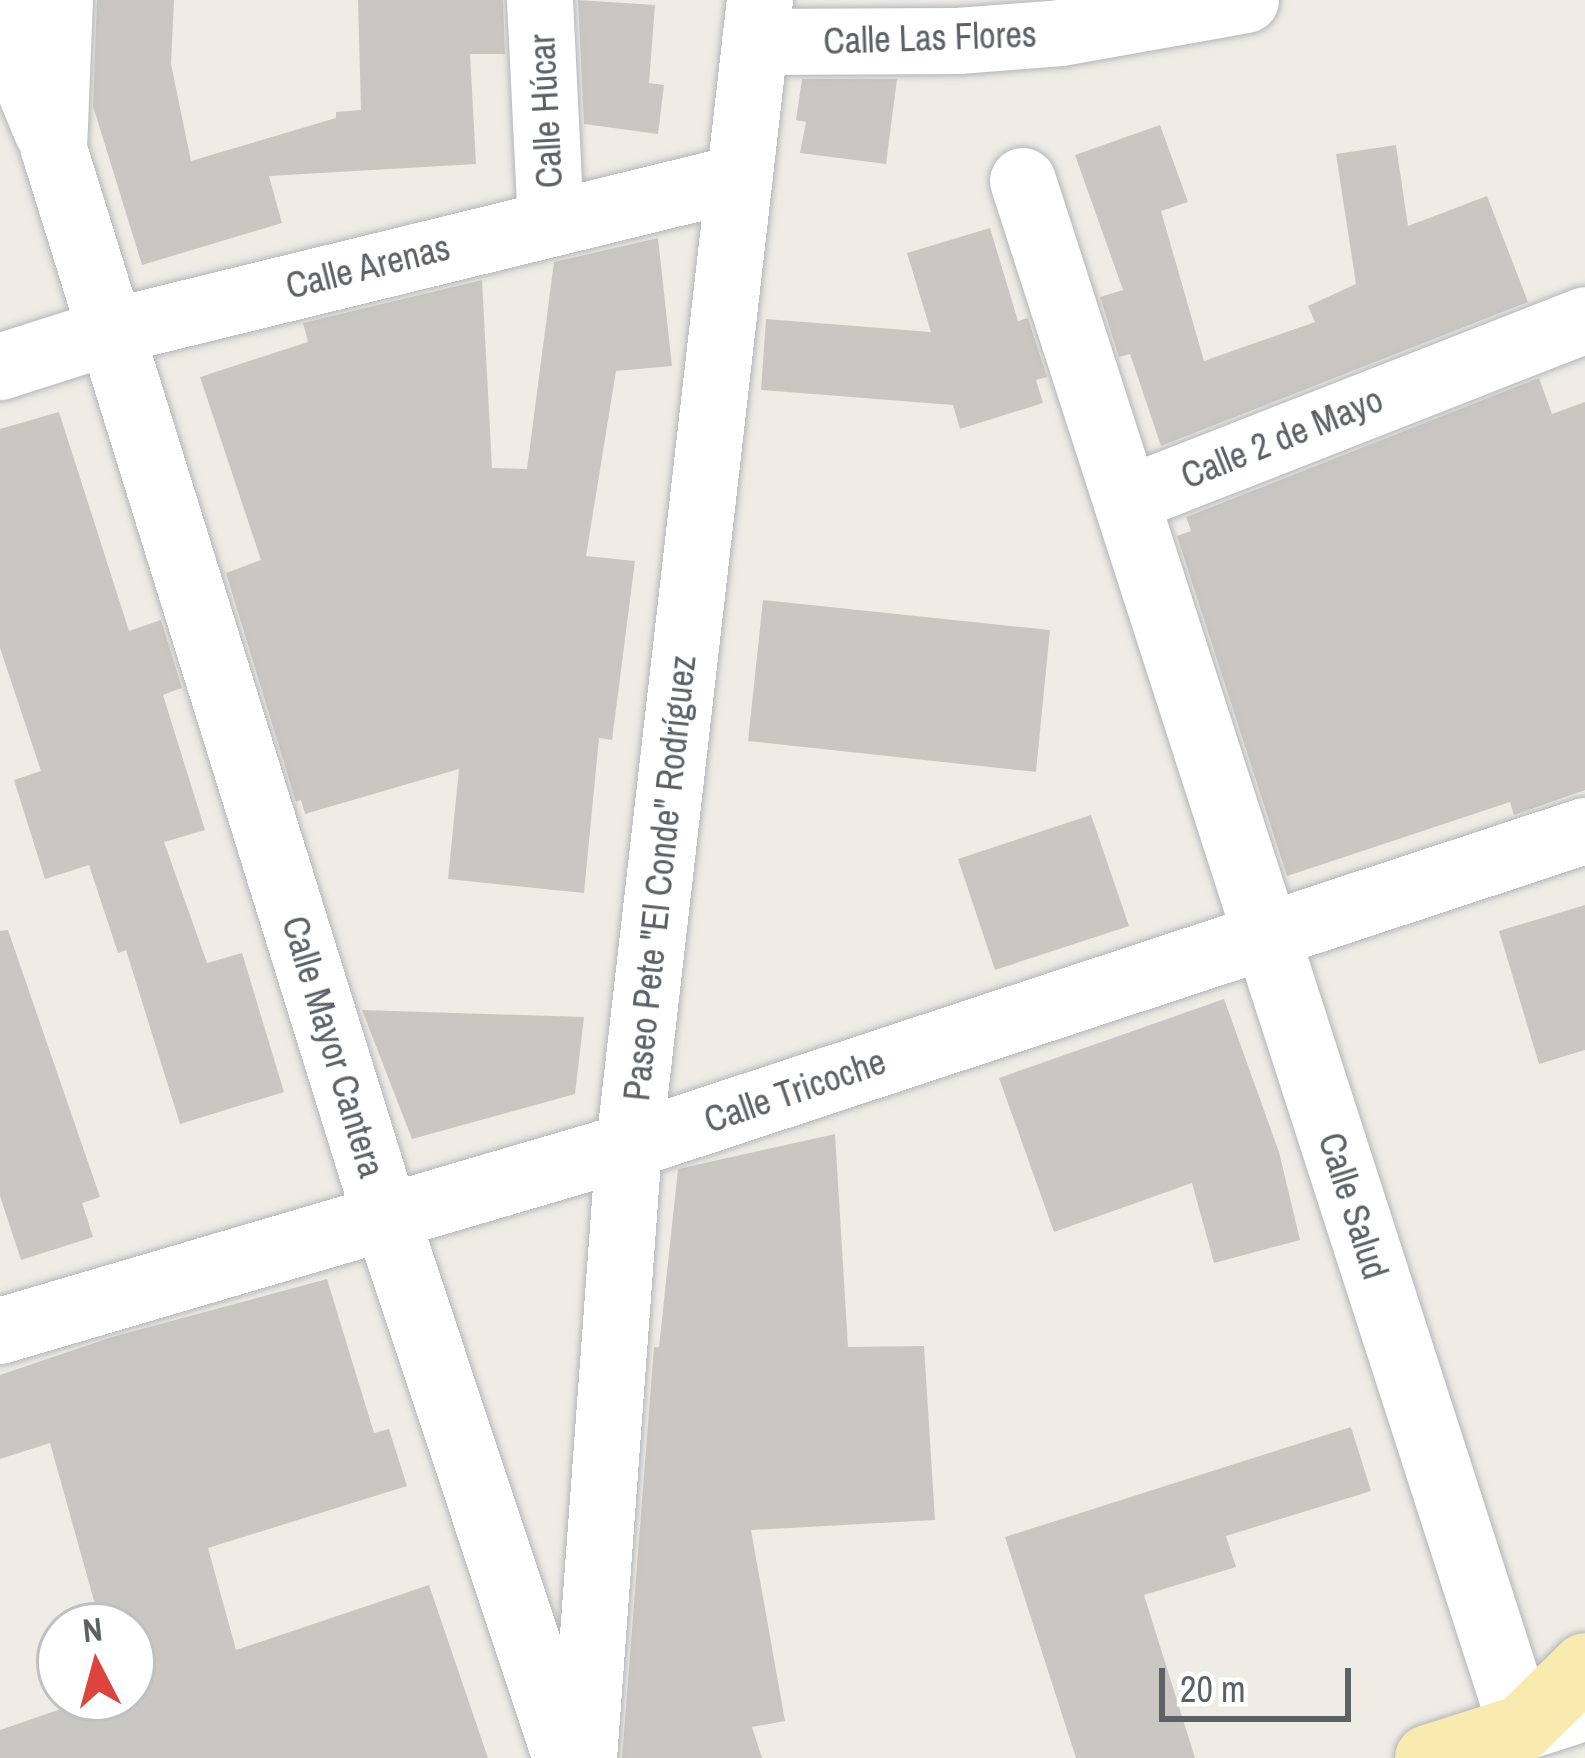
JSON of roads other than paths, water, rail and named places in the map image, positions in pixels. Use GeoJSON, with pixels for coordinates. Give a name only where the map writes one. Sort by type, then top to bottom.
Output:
{"type":"FeatureCollection","features":[{"type":"Feature","properties":{"kind":"main road"},"geometry":{"type":"LineString","coordinates":[[1428,1758],[1527,1743],[1585,1666]]}},
{"type":"Feature","properties":{"kind":"street"},"geometry":{"type":"LineString","coordinates":[[55,149],[59,0]]}},
{"type":"Feature","properties":{"kind":"street","name":"Calle Húcar"},"geometry":{"type":"LineString","coordinates":[[540,0],[551,221]]}},
{"type":"Feature","properties":{"kind":"street","name":"Calle Las Flores"},"geometry":{"type":"LineString","coordinates":[[757,21],[958,41],[1061,33],[1246,0]]}},
{"type":"Feature","properties":{"kind":"street"},"geometry":{"type":"LineString","coordinates":[[0,17],[55,149]]}},
{"type":"Feature","properties":{"kind":"street","name":"Paseo Pete \"El Conde\" Rodríguez"},"geometry":{"type":"LineString","coordinates":[[584,1758],[629,1146],[757,21]]}},
{"type":"Feature","properties":{"kind":"street","name":"Calle Mayor Cantera"},"geometry":{"type":"LineString","coordinates":[[55,149],[386,1217],[566,1758]]}},
{"type":"Feature","properties":{"kind":"street","name":"Calle Arenas"},"geometry":{"type":"LineString","coordinates":[[0,367],[110,332],[739,178]]}},
{"type":"Feature","properties":{"kind":"street"},"geometry":{"type":"LineString","coordinates":[[1023,181],[1129,499]]}},
{"type":"Feature","properties":{"kind":"street","name":"Calle 2 de Mayo"},"geometry":{"type":"LineString","coordinates":[[1129,499],[1585,320]]}},
{"type":"Feature","properties":{"kind":"street","name":"Calle Salud"},"geometry":{"type":"LineString","coordinates":[[1129,499],[1264,933],[1527,1743]]}},
{"type":"Feature","properties":{"kind":"street","name":"Calle Tricoche"},"geometry":{"type":"LineString","coordinates":[[0,1331],[629,1146],[1585,831]]}},
{"type":"Feature","properties":{"kind":"street"},"geometry":{"type":"LineString","coordinates":[[1527,1743],[1585,1707]]}}]}
